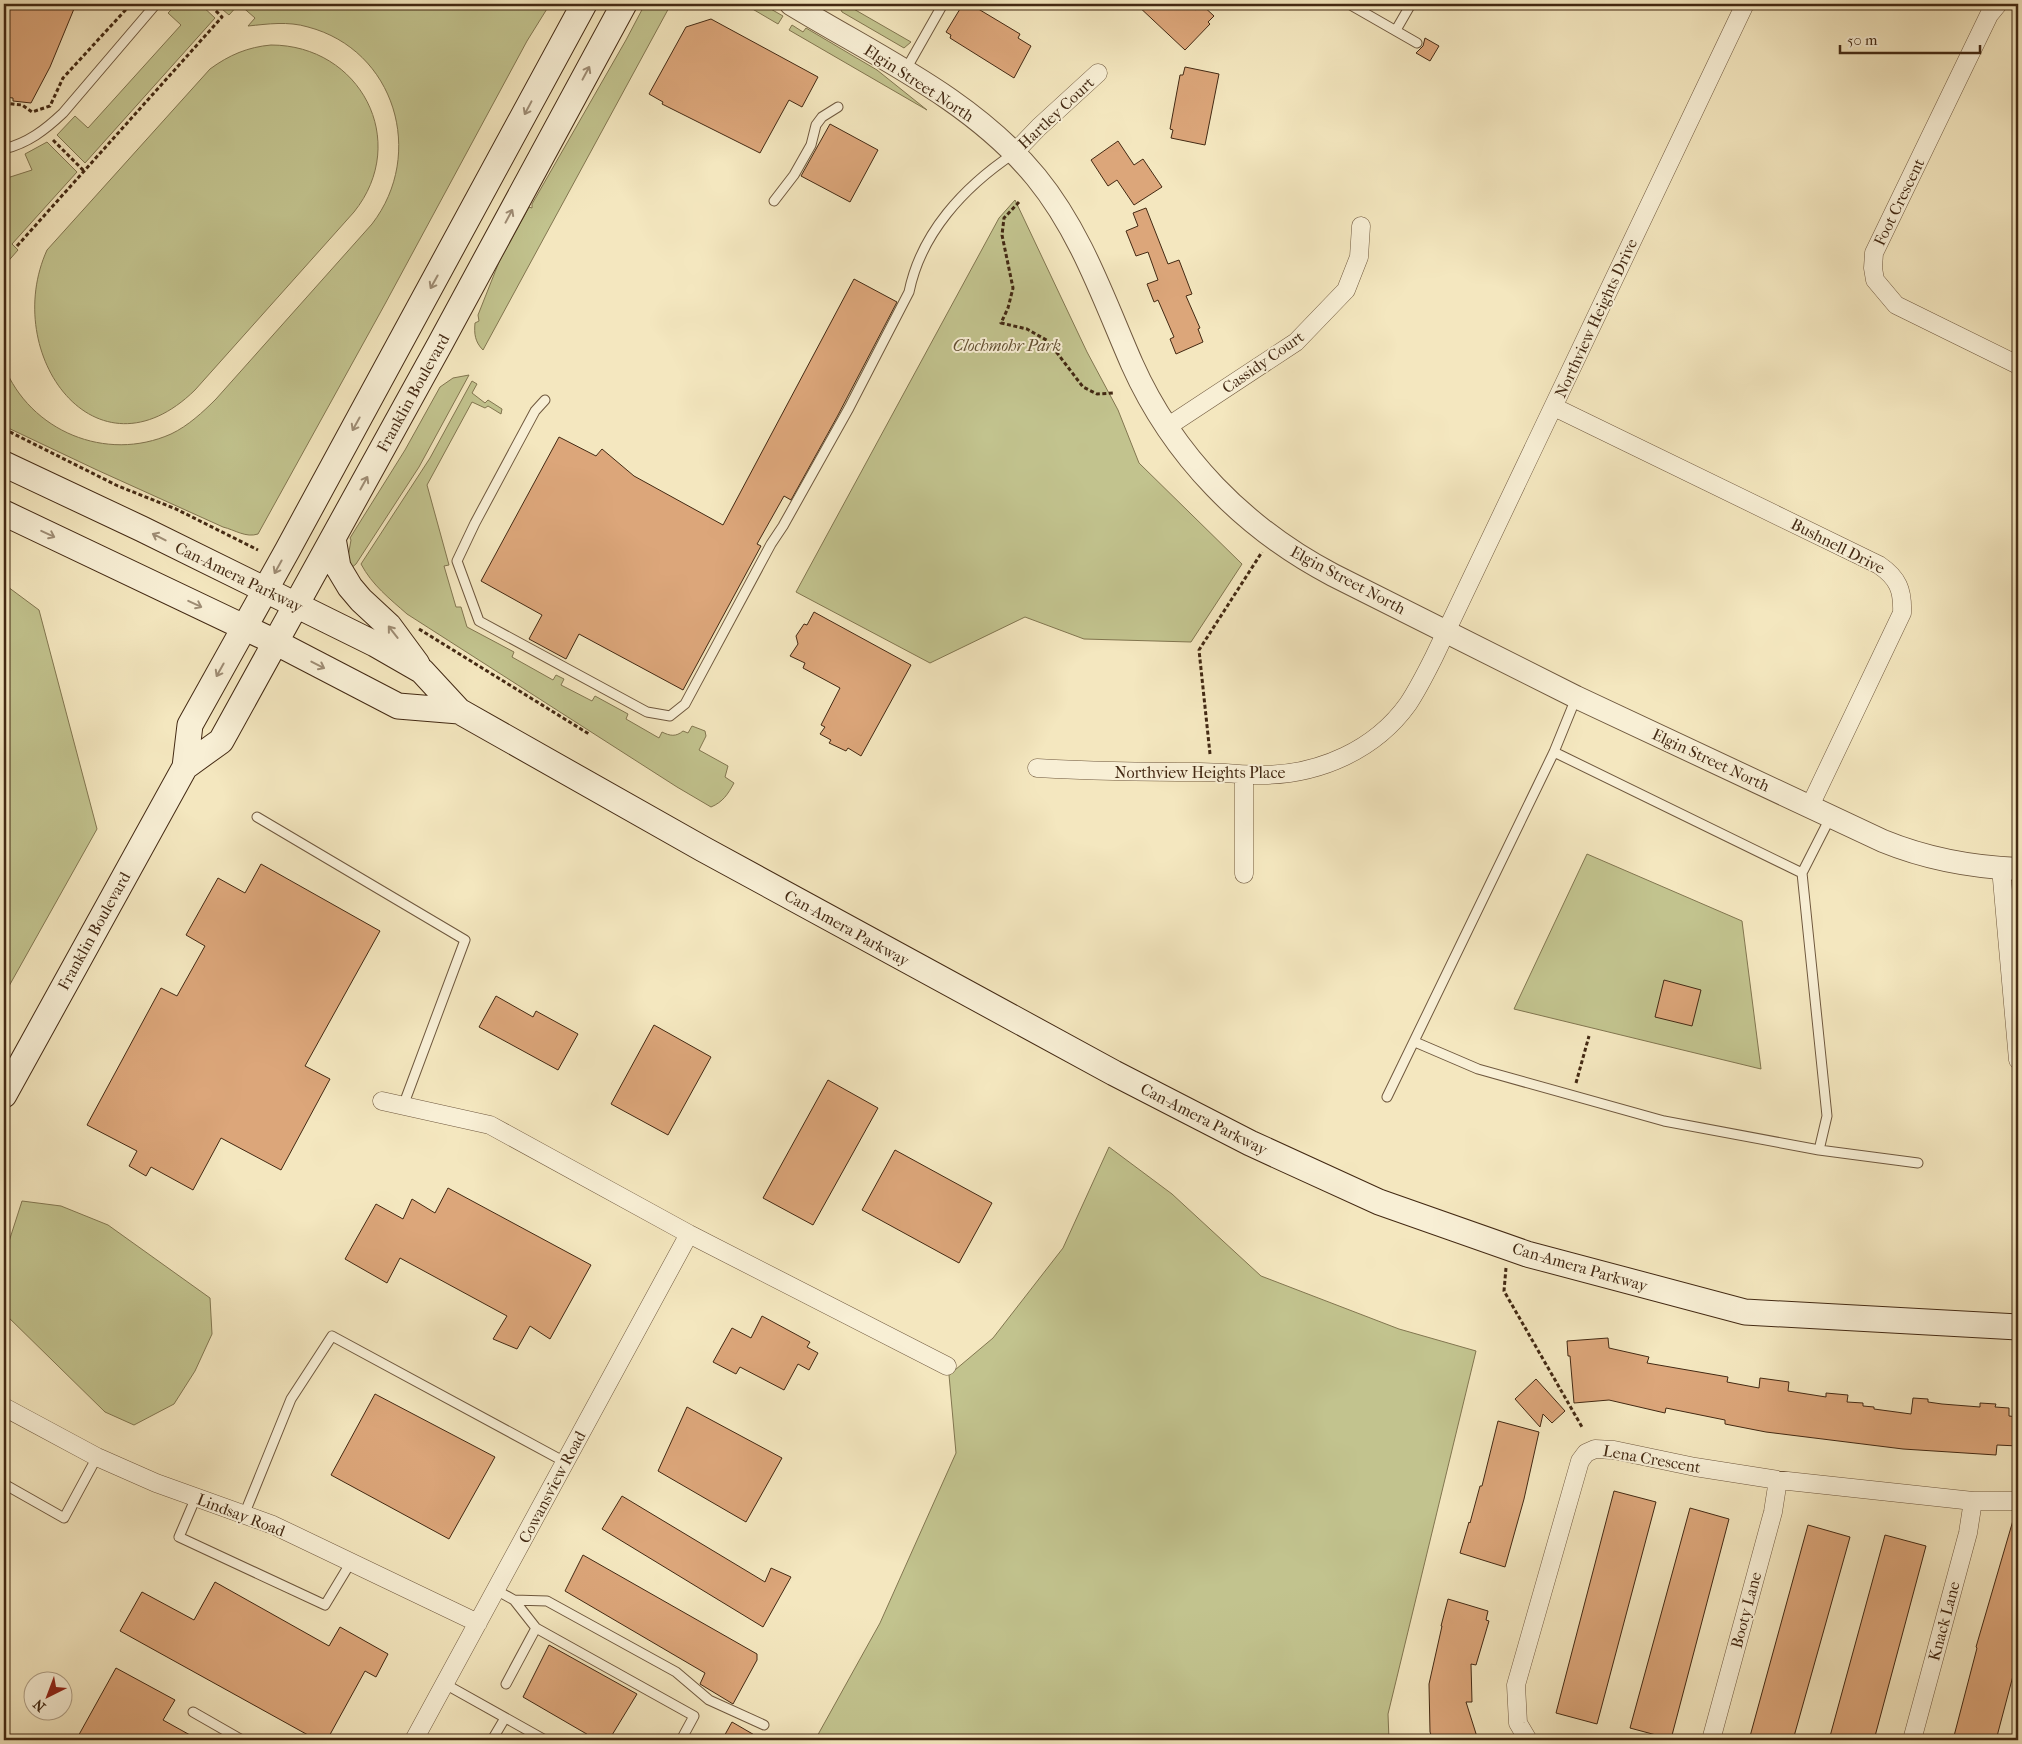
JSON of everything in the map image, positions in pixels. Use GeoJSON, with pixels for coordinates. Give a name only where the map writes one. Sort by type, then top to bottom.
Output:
{"type":"FeatureCollection","features":[{"type":"Feature","properties":{"kind":"main road","name":"Franklin Boulevard"},"geometry":{"type":"LineString","coordinates":[[4,1095],[184,767],[190,725],[584,4]]}},
{"type":"Feature","properties":{"kind":"main road","name":"Franklin Boulevard"},"geometry":{"type":"LineString","coordinates":[[184,767],[221,741],[334,538],[624,4]]}},
{"type":"Feature","properties":{"kind":"main road","name":"Can-Amera Parkway"},"geometry":{"type":"LineString","coordinates":[[4,464],[142,529],[376,644],[422,671],[459,711],[754,877],[1114,1073],[1250,1143],[1379,1202],[1527,1254],[1745,1312],[2018,1326]]}},
{"type":"Feature","properties":{"kind":"main road","name":"Can-Amera Parkway"},"geometry":{"type":"LineString","coordinates":[[4,513],[275,642],[398,706],[459,711]]}},
{"type":"Feature","properties":{"kind":"main road"},"geometry":{"type":"LineString","coordinates":[[334,538],[338,567],[350,587],[389,626],[422,671]]}},
{"type":"Feature","properties":{"kind":"street","name":"Northview Heights Drive"},"geometry":{"type":"LineString","coordinates":[[1446,631],[1745,4]]}},
{"type":"Feature","properties":{"kind":"street","name":"Foot Crescent"},"geometry":{"type":"LineString","coordinates":[[1998,4],[1989,15],[1874,253],[1873,268],[1875,280],[1896,305],[2018,364]]}},
{"type":"Feature","properties":{"kind":"street","name":"Elgin Street North"},"geometry":{"type":"LineString","coordinates":[[805,9],[968,111],[1014,153],[1035,176],[1069,224],[1093,271],[1133,365],[1167,427],[1210,482],[1240,512],[1272,538],[1311,564],[1576,697],[1912,853],[1943,861],[2010,868]]}},
{"type":"Feature","properties":{"kind":"street","name":"Hartley Court"},"geometry":{"type":"LineString","coordinates":[[1014,153],[1039,127],[1098,73]]}},
{"type":"Feature","properties":{"kind":"street","name":"Cassidy Court"},"geometry":{"type":"LineString","coordinates":[[1167,427],[1296,342],[1346,290],[1360,257],[1361,226]]}},
{"type":"Feature","properties":{"kind":"street","name":"Bushnell Drive"},"geometry":{"type":"LineString","coordinates":[[1554,407],[1879,564],[1891,574],[1899,586],[1903,601],[1902,613],[1810,806]]}},
{"type":"Feature","properties":{"kind":"street","name":"Northview Heights Place"},"geometry":{"type":"LineString","coordinates":[[1037,768],[1094,771],[1212,772],[1244,775],[1295,772],[1334,762],[1355,751],[1393,723],[1408,704],[1422,681],[1446,631]]}},
{"type":"Feature","properties":{"kind":"street"},"geometry":{"type":"LineString","coordinates":[[1244,775],[1244,874]]}},
{"type":"Feature","properties":{"kind":"street"},"geometry":{"type":"LineString","coordinates":[[2010,868],[2018,1060]]}},
{"type":"Feature","properties":{"kind":"street"},"geometry":{"type":"LineString","coordinates":[[382,1101],[490,1125],[689,1234],[947,1366]]}},
{"type":"Feature","properties":{"kind":"street","name":"Cowansview Road"},"geometry":{"type":"LineString","coordinates":[[414,1740],[689,1234]]}},
{"type":"Feature","properties":{"kind":"street","name":"Lindsay Road"},"geometry":{"type":"LineString","coordinates":[[4,1407],[97,1457],[156,1483],[273,1525],[478,1624]]}},
{"type":"Feature","properties":{"kind":"street","name":"Lena Crescent"},"geometry":{"type":"LineString","coordinates":[[1528,1740],[1518,1723],[1516,1685],[1580,1461],[1586,1454],[1595,1449],[1614,1450],[1695,1467],[1778,1480],[1973,1501],[2018,1501]]}},
{"type":"Feature","properties":{"kind":"street","name":"Booty Lane"},"geometry":{"type":"LineString","coordinates":[[1711,1740],[1772,1512],[1778,1480]]}},
{"type":"Feature","properties":{"kind":"street","name":"Knack Lane"},"geometry":{"type":"LineString","coordinates":[[1912,1740],[1968,1533],[1973,1501]]}},
{"type":"Feature","properties":{"kind":"lane"},"geometry":{"type":"LineString","coordinates":[[4,149],[30,139],[46,129],[63,113],[156,4]]}},
{"type":"Feature","properties":{"kind":"lane"},"geometry":{"type":"LineString","coordinates":[[905,71],[943,4]]}},
{"type":"Feature","properties":{"kind":"lane"},"geometry":{"type":"LineString","coordinates":[[1349,4],[1417,43]]}},
{"type":"Feature","properties":{"kind":"lane"},"geometry":{"type":"LineString","coordinates":[[1396,30],[1411,4]]}},
{"type":"Feature","properties":{"kind":"lane"},"geometry":{"type":"LineString","coordinates":[[774,201],[794,175],[811,145],[816,125],[822,117],[838,107]]}},
{"type":"Feature","properties":{"kind":"lane"},"geometry":{"type":"LineString","coordinates":[[545,400],[531,418],[457,561],[479,622],[647,712],[670,716],[685,704],[771,544],[845,416],[909,292],[913,272],[936,227],[951,208],[987,172],[1014,153]]}},
{"type":"Feature","properties":{"kind":"lane"},"geometry":{"type":"LineString","coordinates":[[1387,1098],[1554,752],[1576,697]]}},
{"type":"Feature","properties":{"kind":"lane"},"geometry":{"type":"LineString","coordinates":[[1554,752],[1802,873]]}},
{"type":"Feature","properties":{"kind":"lane"},"geometry":{"type":"LineString","coordinates":[[1819,1150],[1827,1116],[1802,873],[1831,816]]}},
{"type":"Feature","properties":{"kind":"lane"},"geometry":{"type":"LineString","coordinates":[[256,817],[465,940],[403,1106]]}},
{"type":"Feature","properties":{"kind":"lane"},"geometry":{"type":"LineString","coordinates":[[1415,1042],[1478,1069],[1664,1121],[1819,1150],[1918,1163]]}},
{"type":"Feature","properties":{"kind":"lane"},"geometry":{"type":"LineString","coordinates":[[244,1515],[291,1399],[332,1336],[565,1462]]}},
{"type":"Feature","properties":{"kind":"lane"},"geometry":{"type":"LineString","coordinates":[[4,1484],[64,1518],[97,1457]]}},
{"type":"Feature","properties":{"kind":"lane"},"geometry":{"type":"LineString","coordinates":[[196,1498],[179,1537],[325,1605],[351,1562]]}},
{"type":"Feature","properties":{"kind":"lane"},"geometry":{"type":"LineString","coordinates":[[496,1590],[514,1600],[536,1628],[694,1716],[681,1740]]}},
{"type":"Feature","properties":{"kind":"lane"},"geometry":{"type":"LineString","coordinates":[[514,1600],[547,1601],[676,1672],[709,1700],[764,1725]]}},
{"type":"Feature","properties":{"kind":"lane"},"geometry":{"type":"LineString","coordinates":[[506,1684],[536,1628]]}},
{"type":"Feature","properties":{"kind":"lane"},"geometry":{"type":"LineString","coordinates":[[445,1684],[545,1740]]}},
{"type":"Feature","properties":{"kind":"lane"},"geometry":{"type":"LineString","coordinates":[[193,1712],[242,1740]]}},
{"type":"Feature","properties":{"kind":"lane"},"geometry":{"type":"LineString","coordinates":[[492,1740],[505,1718]]}},
{"type":"Feature","properties":{"kind":"path"},"geometry":{"type":"LineString","coordinates":[[32,112],[50,106],[63,78],[131,4]]}},
{"type":"Feature","properties":{"kind":"path"},"geometry":{"type":"LineString","coordinates":[[17,246],[222,17],[209,4]]}},
{"type":"Feature","properties":{"kind":"path"},"geometry":{"type":"LineString","coordinates":[[4,103],[22,105],[36,116]]}},
{"type":"Feature","properties":{"kind":"path"},"geometry":{"type":"LineString","coordinates":[[4,108],[9,104]]}},
{"type":"Feature","properties":{"kind":"path"},"geometry":{"type":"LineString","coordinates":[[53,140],[84,171]]}},
{"type":"Feature","properties":{"kind":"path"},"geometry":{"type":"LineString","coordinates":[[1019,202],[1004,218],[1002,236],[1012,288],[1008,308],[1001,323],[1027,329],[1048,341],[1083,387],[1097,394],[1114,393]]}},
{"type":"Feature","properties":{"kind":"path"},"geometry":{"type":"LineString","coordinates":[[4,430],[118,486],[176,509],[258,550]]}},
{"type":"Feature","properties":{"kind":"path"},"geometry":{"type":"LineString","coordinates":[[1212,772],[1199,650],[1272,538]]}},
{"type":"Feature","properties":{"kind":"path"},"geometry":{"type":"LineString","coordinates":[[415,626],[589,734]]}},
{"type":"Feature","properties":{"kind":"path"},"geometry":{"type":"LineString","coordinates":[[1572,1095],[1589,1036]]}},
{"type":"Feature","properties":{"kind":"path"},"geometry":{"type":"LineString","coordinates":[[1508,1247],[1504,1291],[1582,1427]]}},
{"type":"Feature","properties":{"kind":"green space"},"geometry":{"type":"Polygon","coordinates":[[[177,4],[200,4],[215,18],[85,163],[57,135],[75,116],[88,128],[181,25],[168,13],[177,4]]]}},
{"type":"Feature","properties":{"kind":"green space"},"geometry":{"type":"Polygon","coordinates":[[[216,4],[239,4],[229,15],[216,4]]]}},
{"type":"Feature","properties":{"kind":"green space"},"geometry":{"type":"Polygon","coordinates":[[[239,4],[550,4],[527,41],[258,534],[254,535],[223,527],[4,426],[4,366],[16,389],[32,408],[51,424],[73,435],[96,442],[121,445],[146,442],[177,431],[216,399],[372,224],[388,196],[397,167],[398,137],[393,108],[381,81],[362,58],[338,39],[308,27],[293,24],[248,26],[255,18],[239,4]]]}},
{"type":"Feature","properties":{"kind":"green space"},"geometry":{"type":"Polygon","coordinates":[[[645,4],[671,4],[483,350],[476,338],[475,323],[479,321],[478,315],[499,262],[529,207],[532,208],[532,204],[645,4]]]}},
{"type":"Feature","properties":{"kind":"green space"},"geometry":{"type":"Polygon","coordinates":[[[744,4],[762,4],[783,16],[778,24],[744,4]]]}},
{"type":"Feature","properties":{"kind":"green space"},"geometry":{"type":"Polygon","coordinates":[[[838,4],[845,4],[911,42],[904,48],[842,12],[838,4]]]}},
{"type":"Feature","properties":{"kind":"green space"},"geometry":{"type":"Polygon","coordinates":[[[792,25],[803,32],[806,28],[877,70],[927,110],[789,30],[792,25]]]}},
{"type":"Feature","properties":{"kind":"green space"},"geometry":{"type":"Polygon","coordinates":[[[271,45],[302,49],[330,61],[351,79],[367,102],[376,128],[378,156],[370,184],[354,212],[195,390],[158,416],[124,424],[92,416],[66,395],[47,366],[36,329],[36,290],[47,250],[210,69],[239,52],[271,45]]]}},
{"type":"Feature","properties":{"kind":"green space"},"geometry":{"type":"Polygon","coordinates":[[[47,142],[77,172],[12,244],[18,250],[4,266],[4,179],[32,170],[25,154],[47,142]]]}},
{"type":"Feature","properties":{"kind":"green space","name":"Clochmohr Park"},"geometry":{"type":"Polygon","coordinates":[[[1015,200],[1087,352],[1118,410],[1139,463],[1242,564],[1191,642],[1084,639],[1025,617],[930,663],[796,592],[999,218],[1015,200]]]}},
{"type":"Feature","properties":{"kind":"green space"},"geometry":{"type":"Polygon","coordinates":[[[469,375],[419,467],[356,564],[350,569],[348,557],[350,538],[405,450],[440,387],[453,378],[469,375]]]}},
{"type":"Feature","properties":{"kind":"green space"},"geometry":{"type":"Polygon","coordinates":[[[472,381],[477,384],[472,393],[485,403],[488,400],[502,409],[501,414],[488,406],[485,408],[472,402],[427,485],[449,565],[444,566],[456,607],[461,607],[467,627],[514,652],[512,657],[553,680],[556,675],[564,679],[561,685],[592,701],[595,696],[628,714],[626,719],[659,738],[662,732],[673,735],[683,731],[688,733],[692,726],[705,731],[706,736],[699,750],[728,766],[725,777],[734,783],[730,791],[719,803],[711,807],[677,787],[407,614],[365,572],[361,564],[430,458],[472,381]]]}},
{"type":"Feature","properties":{"kind":"green space"},"geometry":{"type":"Polygon","coordinates":[[[4,584],[39,610],[97,829],[4,995],[4,584]]]}},
{"type":"Feature","properties":{"kind":"green space"},"geometry":{"type":"Polygon","coordinates":[[[1587,854],[1742,921],[1761,1069],[1514,1009],[1587,854]]]}},
{"type":"Feature","properties":{"kind":"green space"},"geometry":{"type":"Polygon","coordinates":[[[1109,1147],[1172,1194],[1261,1276],[1399,1329],[1476,1351],[1388,1714],[1389,1740],[815,1740],[880,1623],[956,1453],[949,1375],[993,1338],[1063,1248],[1109,1147]]]}},
{"type":"Feature","properties":{"kind":"green space"},"geometry":{"type":"Polygon","coordinates":[[[22,1201],[61,1206],[108,1225],[210,1298],[212,1334],[195,1371],[174,1404],[134,1425],[105,1412],[4,1313],[4,1257],[22,1201]]]}},
{"type":"Feature","properties":{"kind":"building"},"geometry":{"type":"Polygon","coordinates":[[[4,4],[76,4],[50,67],[31,103],[13,101],[13,98],[4,97],[4,4]]]}},
{"type":"Feature","properties":{"kind":"building"},"geometry":{"type":"Polygon","coordinates":[[[963,4],[970,4],[1020,34],[1018,38],[1031,46],[1014,78],[950,38],[951,35],[946,32],[963,4]]]}},
{"type":"Feature","properties":{"kind":"building"},"geometry":{"type":"Polygon","coordinates":[[[1136,4],[1189,4],[1196,10],[1201,4],[1214,16],[1208,22],[1210,24],[1185,50],[1136,4]]]}},
{"type":"Feature","properties":{"kind":"building"},"geometry":{"type":"Polygon","coordinates":[[[711,19],[818,77],[802,107],[789,100],[760,153],[662,104],[663,102],[649,94],[686,27],[711,19]]]}},
{"type":"Feature","properties":{"kind":"building"},"geometry":{"type":"Polygon","coordinates":[[[1425,38],[1439,46],[1430,61],[1416,53],[1423,46],[1425,38]]]}},
{"type":"Feature","properties":{"kind":"building"},"geometry":{"type":"Polygon","coordinates":[[[1185,67],[1219,74],[1205,145],[1171,138],[1173,130],[1170,129],[1180,75],[1183,75],[1185,67]]]}},
{"type":"Feature","properties":{"kind":"building"},"geometry":{"type":"Polygon","coordinates":[[[830,124],[878,150],[850,202],[801,176],[830,124]]]}},
{"type":"Feature","properties":{"kind":"building"},"geometry":{"type":"Polygon","coordinates":[[[1118,141],[1134,165],[1143,159],[1162,187],[1134,205],[1117,180],[1108,186],[1091,160],[1118,141]]]}},
{"type":"Feature","properties":{"kind":"building"},"geometry":{"type":"Polygon","coordinates":[[[1146,208],[1168,264],[1179,260],[1192,294],[1186,296],[1200,328],[1198,329],[1203,342],[1176,354],[1170,339],[1174,337],[1158,300],[1154,302],[1147,284],[1158,280],[1148,252],[1136,256],[1126,231],[1138,226],[1133,213],[1146,208]]]}},
{"type":"Feature","properties":{"kind":"building"},"geometry":{"type":"Polygon","coordinates":[[[854,279],[897,302],[791,500],[784,496],[757,544],[761,546],[683,690],[579,634],[566,659],[529,639],[542,615],[481,581],[559,437],[596,456],[602,449],[634,476],[723,525],[854,279]]]}},
{"type":"Feature","properties":{"kind":"building"},"geometry":{"type":"Polygon","coordinates":[[[814,612],[911,665],[861,756],[848,748],[846,751],[829,743],[831,740],[820,734],[825,727],[821,725],[840,688],[803,668],[805,663],[790,656],[798,644],[796,636],[804,624],[807,625],[814,612]]]}},
{"type":"Feature","properties":{"kind":"building"},"geometry":{"type":"Polygon","coordinates":[[[261,864],[380,931],[305,1066],[330,1079],[281,1170],[221,1138],[193,1190],[151,1167],[146,1176],[129,1166],[137,1151],[87,1125],[161,988],[177,996],[205,946],[186,935],[218,878],[245,893],[261,864]]]}},
{"type":"Feature","properties":{"kind":"building"},"geometry":{"type":"Polygon","coordinates":[[[1664,980],[1701,990],[1692,1026],[1655,1017],[1664,980]]]}},
{"type":"Feature","properties":{"kind":"building"},"geometry":{"type":"Polygon","coordinates":[[[496,996],[533,1017],[536,1011],[578,1034],[558,1070],[479,1027],[496,996]]]}},
{"type":"Feature","properties":{"kind":"building"},"geometry":{"type":"Polygon","coordinates":[[[654,1025],[711,1057],[668,1135],[611,1104],[654,1025]]]}},
{"type":"Feature","properties":{"kind":"building"},"geometry":{"type":"Polygon","coordinates":[[[828,1080],[878,1108],[813,1225],[763,1198],[828,1080]]]}},
{"type":"Feature","properties":{"kind":"building"},"geometry":{"type":"Polygon","coordinates":[[[895,1150],[992,1203],[959,1263],[862,1210],[895,1150]]]}},
{"type":"Feature","properties":{"kind":"building"},"geometry":{"type":"Polygon","coordinates":[[[448,1188],[591,1265],[550,1339],[530,1326],[517,1349],[493,1339],[507,1316],[400,1258],[387,1283],[345,1259],[376,1204],[403,1219],[412,1199],[435,1213],[448,1188]]]}},
{"type":"Feature","properties":{"kind":"building"},"geometry":{"type":"Polygon","coordinates":[[[762,1316],[810,1342],[807,1347],[818,1353],[809,1370],[798,1364],[784,1390],[740,1367],[736,1374],[713,1362],[732,1328],[751,1338],[762,1316]]]}},
{"type":"Feature","properties":{"kind":"building"},"geometry":{"type":"Polygon","coordinates":[[[1608,1338],[1609,1348],[1649,1357],[1647,1363],[1728,1377],[1727,1382],[1759,1388],[1760,1378],[1789,1382],[1788,1391],[1826,1397],[1826,1393],[1848,1395],[1847,1402],[1863,1403],[1863,1406],[1874,1407],[1874,1409],[1911,1414],[1913,1398],[1928,1399],[1928,1402],[1942,1404],[1980,1407],[1980,1403],[1996,1404],[1995,1407],[2009,1408],[2009,1416],[2018,1417],[2018,1446],[1997,1445],[1996,1455],[1903,1449],[1766,1432],[1725,1424],[1725,1420],[1666,1408],[1665,1413],[1609,1400],[1574,1403],[1567,1341],[1608,1338]]]}},
{"type":"Feature","properties":{"kind":"building"},"geometry":{"type":"Polygon","coordinates":[[[1536,1379],[1565,1411],[1552,1423],[1543,1414],[1540,1427],[1515,1399],[1536,1379]]]}},
{"type":"Feature","properties":{"kind":"building"},"geometry":{"type":"Polygon","coordinates":[[[375,1394],[495,1457],[449,1539],[331,1475],[375,1394]]]}},
{"type":"Feature","properties":{"kind":"building"},"geometry":{"type":"Polygon","coordinates":[[[687,1407],[782,1458],[746,1522],[658,1471],[687,1407]]]}},
{"type":"Feature","properties":{"kind":"building"},"geometry":{"type":"Polygon","coordinates":[[[1498,1421],[1539,1432],[1524,1499],[1505,1567],[1460,1553],[1480,1486],[1482,1486],[1498,1421]]]}},
{"type":"Feature","properties":{"kind":"building"},"geometry":{"type":"Polygon","coordinates":[[[1614,1491],[1656,1502],[1597,1724],[1556,1713],[1614,1491]]]}},
{"type":"Feature","properties":{"kind":"building"},"geometry":{"type":"Polygon","coordinates":[[[622,1496],[765,1582],[771,1568],[791,1577],[763,1627],[602,1529],[622,1496]]]}},
{"type":"Feature","properties":{"kind":"building"},"geometry":{"type":"Polygon","coordinates":[[[1690,1508],[1729,1519],[1671,1739],[1630,1728],[1690,1508]]]}},
{"type":"Feature","properties":{"kind":"building"},"geometry":{"type":"Polygon","coordinates":[[[2014,1517],[2018,1518],[2018,1657],[1996,1740],[1969,1740],[1954,1736],[1976,1647],[2014,1517]]]}},
{"type":"Feature","properties":{"kind":"building"},"geometry":{"type":"Polygon","coordinates":[[[1808,1525],[1850,1537],[1793,1740],[1749,1740],[1808,1525]]]}},
{"type":"Feature","properties":{"kind":"building"},"geometry":{"type":"Polygon","coordinates":[[[1885,1535],[1926,1546],[1874,1740],[1829,1740],[1885,1535]]]}},
{"type":"Feature","properties":{"kind":"building"},"geometry":{"type":"Polygon","coordinates":[[[583,1555],[757,1654],[757,1660],[733,1704],[700,1684],[705,1673],[565,1591],[583,1555]]]}},
{"type":"Feature","properties":{"kind":"building"},"geometry":{"type":"Polygon","coordinates":[[[215,1582],[329,1646],[340,1627],[388,1654],[376,1677],[365,1671],[327,1740],[317,1740],[120,1631],[142,1592],[194,1620],[215,1582]]]}},
{"type":"Feature","properties":{"kind":"building"},"geometry":{"type":"Polygon","coordinates":[[[1448,1599],[1488,1611],[1486,1620],[1489,1621],[1476,1665],[1471,1664],[1472,1702],[1466,1702],[1478,1740],[1433,1740],[1430,1732],[1429,1684],[1448,1599]]]}},
{"type":"Feature","properties":{"kind":"building"},"geometry":{"type":"Polygon","coordinates":[[[549,1645],[637,1694],[609,1740],[597,1740],[523,1697],[549,1645]]]}},
{"type":"Feature","properties":{"kind":"building"},"geometry":{"type":"Polygon","coordinates":[[[116,1668],[175,1700],[163,1720],[199,1740],[76,1740],[116,1668]]]}},
{"type":"Feature","properties":{"kind":"building"},"geometry":{"type":"Polygon","coordinates":[[[732,1722],[763,1740],[722,1740],[732,1722]]]}}]}
